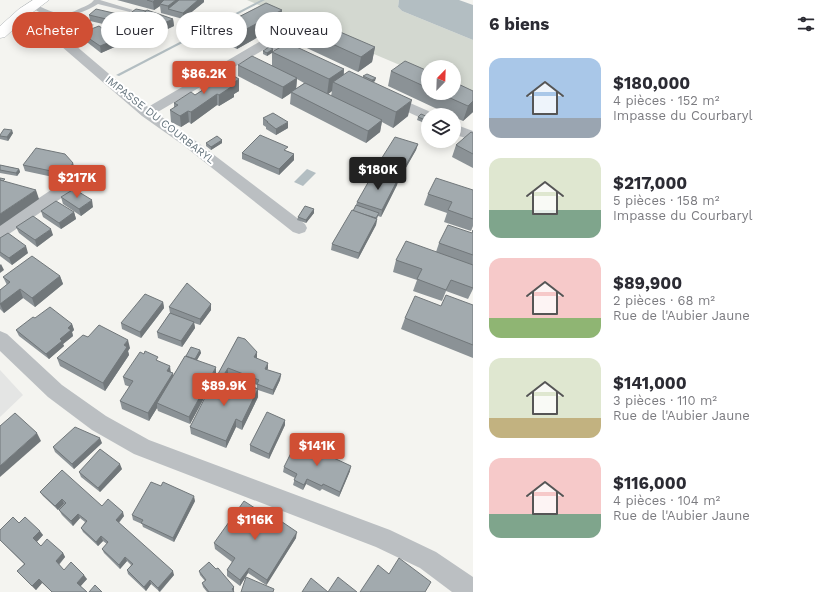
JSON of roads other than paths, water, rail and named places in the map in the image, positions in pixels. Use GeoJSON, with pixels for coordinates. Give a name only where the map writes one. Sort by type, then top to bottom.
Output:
{"type":"FeatureCollection","features":[{"type":"Feature","properties":{"kind":"main road"},"geometry":{"type":"LineString","coordinates":[[0,34],[33,6]]}},
{"type":"Feature","properties":{"kind":"street"},"geometry":{"type":"LineString","coordinates":[[147,113],[263,45],[285,48],[314,62]]}},
{"type":"Feature","properties":{"kind":"street","name":"IMPASSE DU COURBARYL"},"geometry":{"type":"LineString","coordinates":[[71,48],[147,113],[188,142],[299,228]]}},
{"type":"Feature","properties":{"kind":"street"},"geometry":{"type":"LineString","coordinates":[[378,92],[421,113]]}},
{"type":"Feature","properties":{"kind":"street"},"geometry":{"type":"LineString","coordinates":[[461,131],[473,137]]}},
{"type":"Feature","properties":{"kind":"street"},"geometry":{"type":"LineString","coordinates":[[0,232],[74,182]]}},
{"type":"Feature","properties":{"kind":"street"},"geometry":{"type":"LineString","coordinates":[[0,339],[55,390],[99,423],[142,447],[382,538],[428,560],[473,592]]}},
{"type":"Feature","properties":{"kind":"lane"},"geometry":{"type":"LineString","coordinates":[[33,6],[55,16],[78,13],[97,1],[130,10]]}},
{"type":"Feature","properties":{"kind":"waterway"},"geometry":{"type":"LineString","coordinates":[[118,75],[263,0]]}}]}
